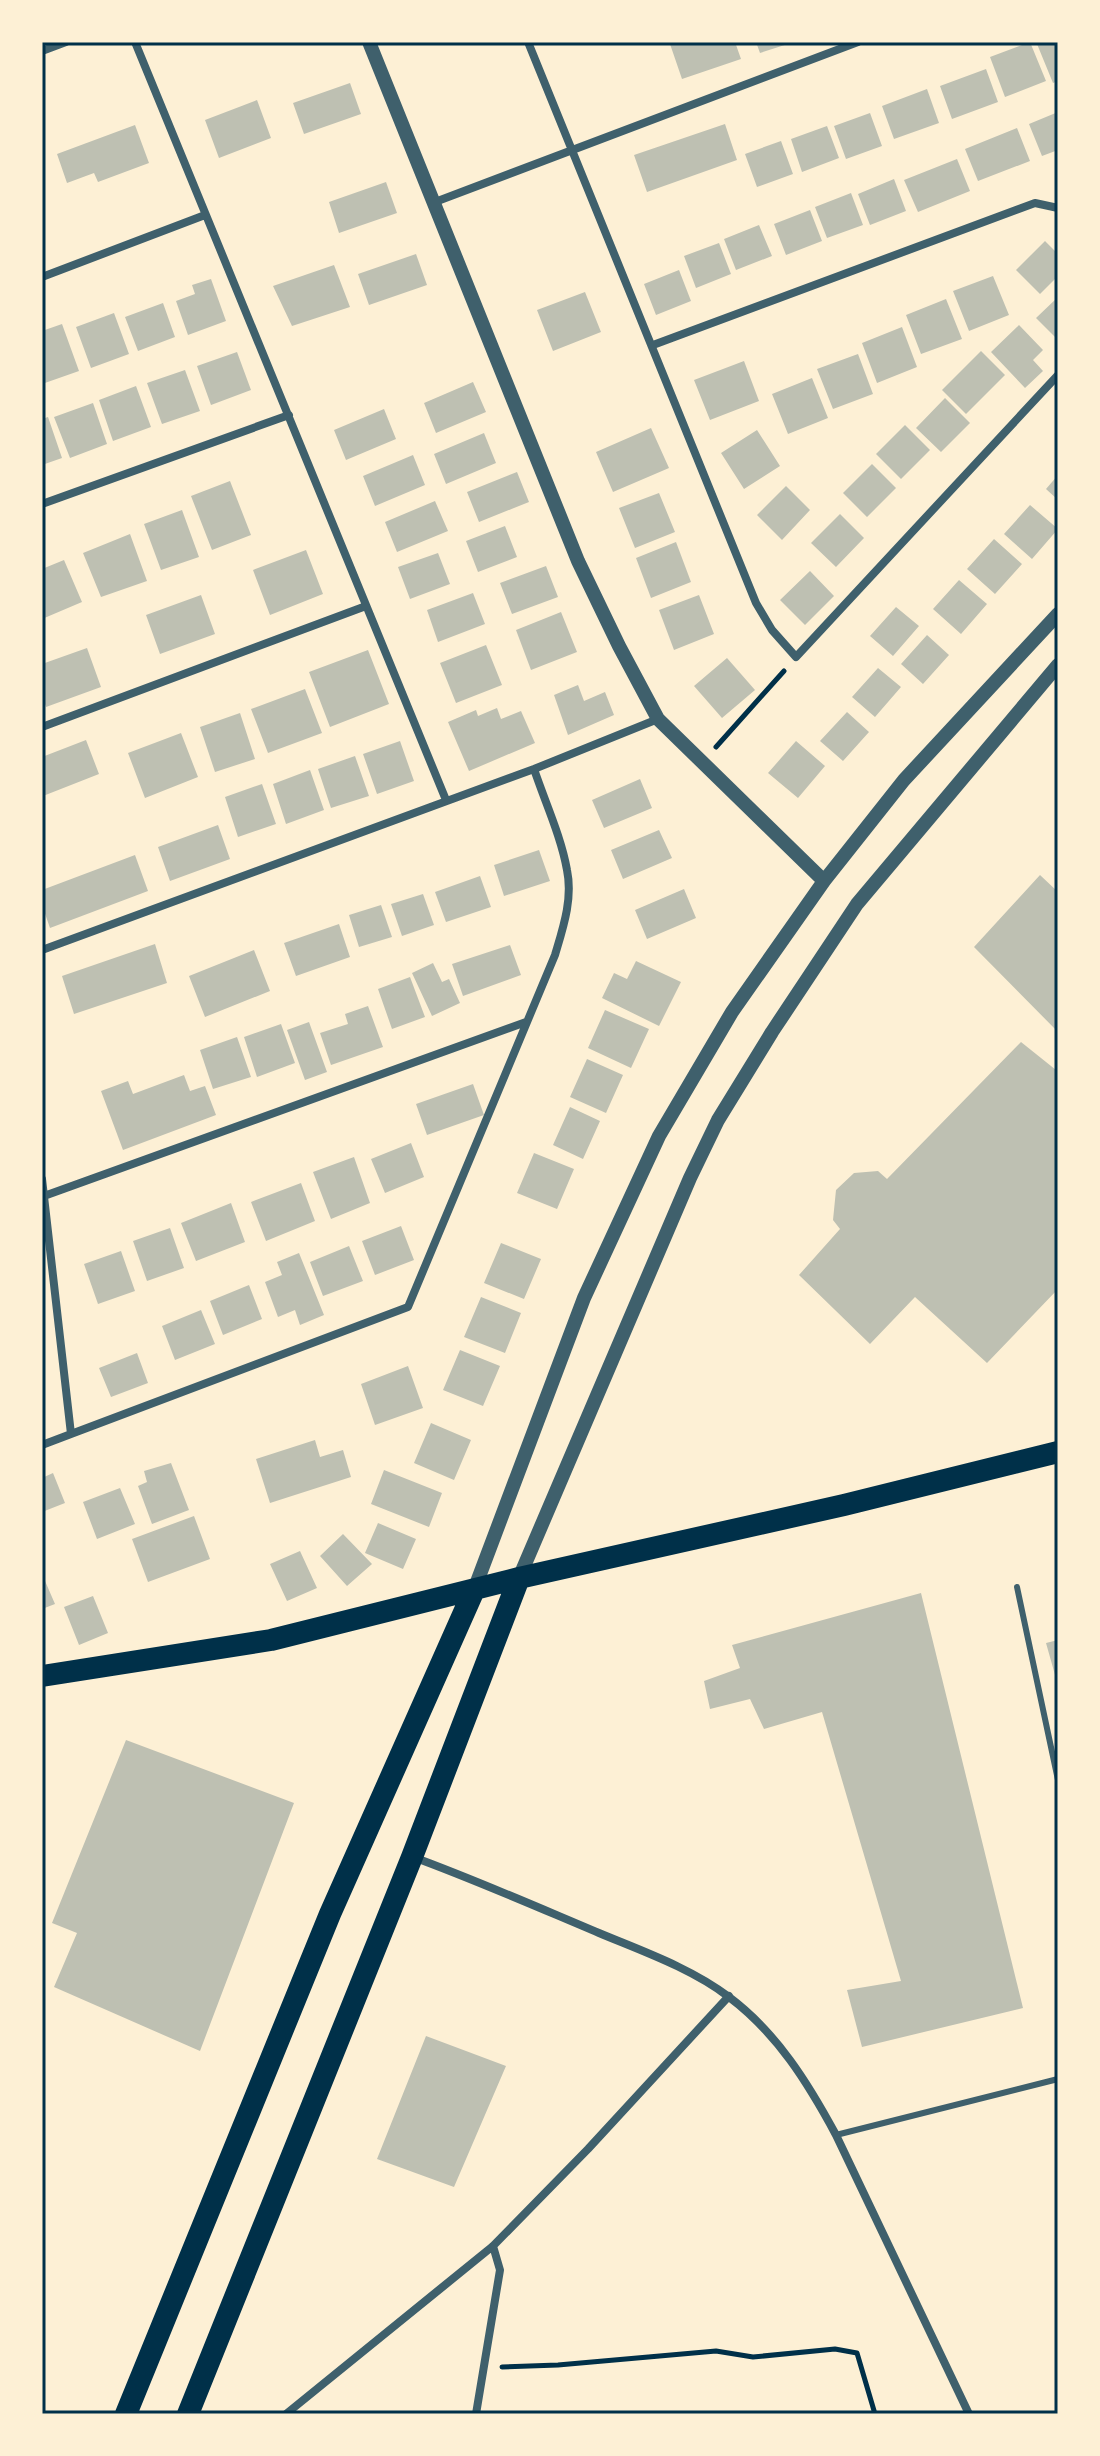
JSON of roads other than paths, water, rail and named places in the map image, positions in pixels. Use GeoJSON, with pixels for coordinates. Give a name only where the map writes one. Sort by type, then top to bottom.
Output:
{"type":"FeatureCollection","features":[{"type":"Feature","properties":{"kind":"highway"},"geometry":{"type":"LineString","coordinates":[[42,1676],[271,1640],[519,1578],[844,1505],[1058,1452]]}},
{"type":"Feature","properties":{"kind":"highway"},"geometry":{"type":"LineString","coordinates":[[188,2414],[412,1857],[519,1578]]}},
{"type":"Feature","properties":{"kind":"highway"},"geometry":{"type":"LineString","coordinates":[[126,2414],[330,1914],[474,1590]]}},
{"type":"Feature","properties":{"kind":"street"},"geometry":{"type":"LineString","coordinates":[[42,51],[66,42]]}},
{"type":"Feature","properties":{"kind":"street"},"geometry":{"type":"LineString","coordinates":[[135,42],[446,800]]}},
{"type":"Feature","properties":{"kind":"street"},"geometry":{"type":"LineString","coordinates":[[369,42],[578,561],[658,719],[824,881]]}},
{"type":"Feature","properties":{"kind":"street"},"geometry":{"type":"LineString","coordinates":[[528,42],[756,603],[772,630],[796,657],[1058,375]]}},
{"type":"Feature","properties":{"kind":"street"},"geometry":{"type":"LineString","coordinates":[[435,202],[858,42]]}},
{"type":"Feature","properties":{"kind":"street"},"geometry":{"type":"LineString","coordinates":[[653,345],[1035,203],[1058,208]]}},
{"type":"Feature","properties":{"kind":"street"},"geometry":{"type":"LineString","coordinates":[[42,277],[205,215]]}},
{"type":"Feature","properties":{"kind":"street"},"geometry":{"type":"LineString","coordinates":[[42,504],[289,415]]}},
{"type":"Feature","properties":{"kind":"street"},"geometry":{"type":"LineString","coordinates":[[42,727],[366,606]]}},
{"type":"Feature","properties":{"kind":"street"},"geometry":{"type":"LineString","coordinates":[[474,1590],[584,1298],[659,1136],[732,1012],[824,881],[904,780],[1058,614]]}},
{"type":"Feature","properties":{"kind":"street"},"geometry":{"type":"LineString","coordinates":[[519,1578],[690,1178],[718,1120],[780,1019],[857,904],[1058,665]]}},
{"type":"Feature","properties":{"kind":"street"},"geometry":{"type":"LineString","coordinates":[[42,950],[534,769],[658,719]]}},
{"type":"Feature","properties":{"kind":"street"},"geometry":{"type":"LineString","coordinates":[[42,1445],[408,1307],[555,955],[568,901],[567,869],[534,769]]}},
{"type":"Feature","properties":{"kind":"street"},"geometry":{"type":"LineString","coordinates":[[44,1196],[526,1022]]}},
{"type":"Feature","properties":{"kind":"street"},"geometry":{"type":"LineString","coordinates":[[42,1179],[71,1434]]}},
{"type":"Feature","properties":{"kind":"street"},"geometry":{"type":"LineString","coordinates":[[412,1857],[459,1873],[670,1963],[729,1996],[779,2044],[814,2094],[836,2135],[969,2414]]}},
{"type":"Feature","properties":{"kind":"street"},"geometry":{"type":"LineString","coordinates":[[286,2414],[493,2246],[588,2149],[729,1996]]}},
{"type":"Feature","properties":{"kind":"street"},"geometry":{"type":"LineString","coordinates":[[476,2414],[500,2270],[493,2246]]}},
{"type":"Feature","properties":{"kind":"lane"},"geometry":{"type":"LineString","coordinates":[[1017,1587],[1058,1780]]}},
{"type":"Feature","properties":{"kind":"lane"},"geometry":{"type":"LineString","coordinates":[[836,2135],[1058,2079]]}}]}
